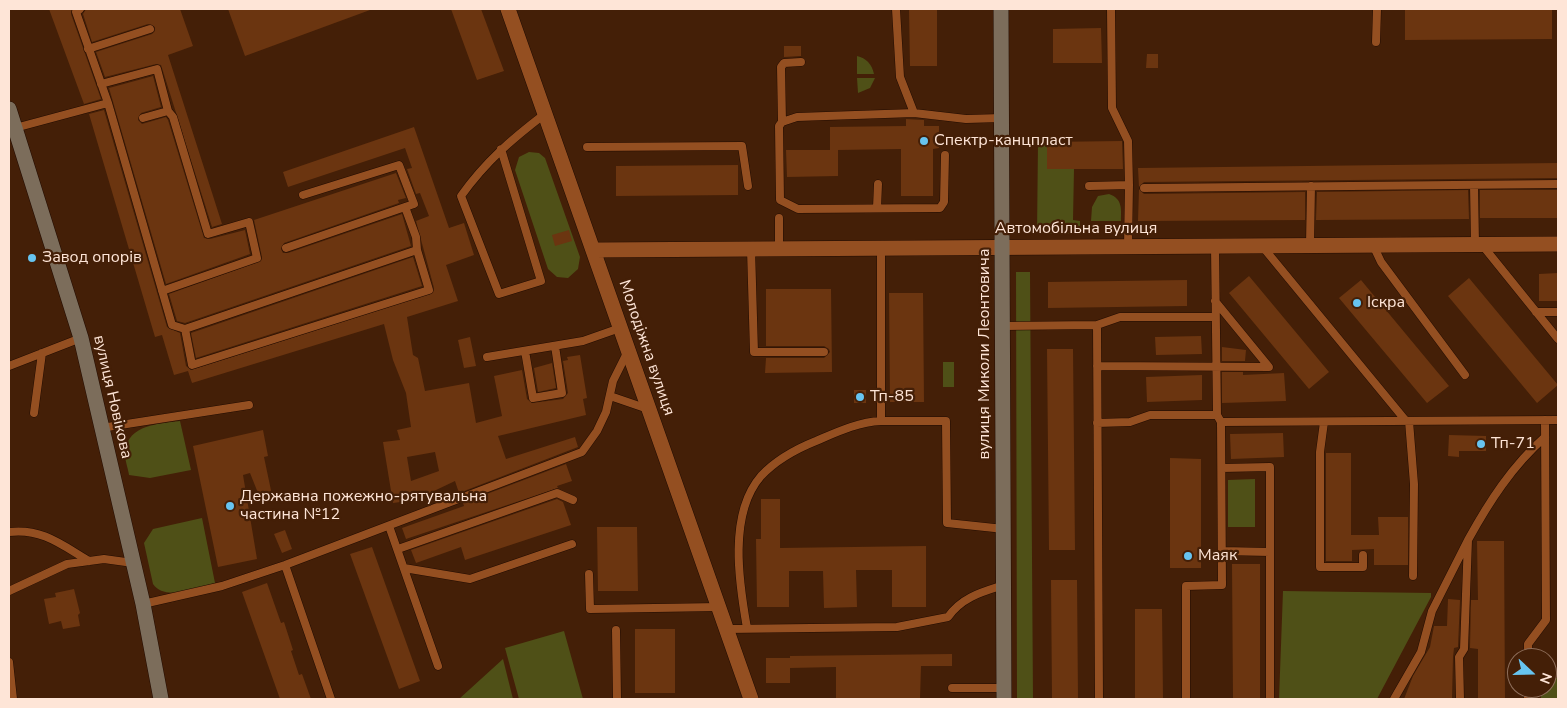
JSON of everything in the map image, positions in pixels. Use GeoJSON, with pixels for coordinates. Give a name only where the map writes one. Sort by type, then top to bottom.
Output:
{"type":"FeatureCollection","features":[{"type":"Feature","properties":{"kind":"street","name":"Молодіжна вулиця"},"geometry":{"type":"LineString","coordinates":[[508,9],[751,699]]}},
{"type":"Feature","properties":{"kind":"street","name":"вулиця Миколи Леонтовича"},"geometry":{"type":"LineString","coordinates":[[1001,9],[1004,693]]}},
{"type":"Feature","properties":{"kind":"street","name":"вулиця Новікова"},"geometry":{"type":"LineString","coordinates":[[9,109],[81,338],[143,604],[161,699]]}},
{"type":"Feature","properties":{"kind":"street","name":"Автомобільна вулиця"},"geometry":{"type":"LineString","coordinates":[[593,250],[1558,244]]}},
{"type":"Feature","properties":{"kind":"lane"},"geometry":{"type":"LineString","coordinates":[[80,9],[76,12],[108,103],[172,325],[185,329],[417,250]]}},
{"type":"Feature","properties":{"kind":"lane"},"geometry":{"type":"LineString","coordinates":[[896,9],[900,77],[914,113]]}},
{"type":"Feature","properties":{"kind":"lane"},"geometry":{"type":"LineString","coordinates":[[1111,9],[1112,108],[1128,141],[1128,246]]}},
{"type":"Feature","properties":{"kind":"lane"},"geometry":{"type":"LineString","coordinates":[[1376,42],[1377,9]]}},
{"type":"Feature","properties":{"kind":"lane"},"geometry":{"type":"LineString","coordinates":[[88,49],[150,29]]}},
{"type":"Feature","properties":{"kind":"lane"},"geometry":{"type":"LineString","coordinates":[[801,62],[784,63],[781,67],[782,122],[779,126],[780,200],[798,209],[940,208],[944,202],[945,155]]}},
{"type":"Feature","properties":{"kind":"lane"},"geometry":{"type":"LineString","coordinates":[[101,84],[157,70],[168,111],[172,117],[208,234],[249,222],[257,258],[162,291]]}},
{"type":"Feature","properties":{"kind":"lane"},"geometry":{"type":"LineString","coordinates":[[16,128],[108,103]]}},
{"type":"Feature","properties":{"kind":"lane"},"geometry":{"type":"LineString","coordinates":[[143,118],[168,111]]}},
{"type":"Feature","properties":{"kind":"lane"},"geometry":{"type":"LineString","coordinates":[[501,149],[541,281],[499,294],[461,196],[480,170],[501,149],[546,113]]}},
{"type":"Feature","properties":{"kind":"lane"},"geometry":{"type":"LineString","coordinates":[[782,122],[797,117],[914,113],[966,120],[1002,118]]}},
{"type":"Feature","properties":{"kind":"lane"},"geometry":{"type":"LineString","coordinates":[[587,147],[742,146],[748,186]]}},
{"type":"Feature","properties":{"kind":"lane"},"geometry":{"type":"LineString","coordinates":[[286,248],[414,204],[399,165],[303,196]]}},
{"type":"Feature","properties":{"kind":"lane"},"geometry":{"type":"LineString","coordinates":[[877,208],[878,184]]}},
{"type":"Feature","properties":{"kind":"lane"},"geometry":{"type":"LineString","coordinates":[[1144,188],[1558,184]]}},
{"type":"Feature","properties":{"kind":"lane"},"geometry":{"type":"LineString","coordinates":[[1089,186],[1129,185]]}},
{"type":"Feature","properties":{"kind":"lane"},"geometry":{"type":"LineString","coordinates":[[1474,185],[1478,244],[1558,339]]}},
{"type":"Feature","properties":{"kind":"lane"},"geometry":{"type":"LineString","coordinates":[[1310,245],[1311,186]]}},
{"type":"Feature","properties":{"kind":"lane"},"geometry":{"type":"LineString","coordinates":[[185,329],[192,365],[430,290],[417,250],[416,236],[405,207]]}},
{"type":"Feature","properties":{"kind":"lane"},"geometry":{"type":"LineString","coordinates":[[779,218],[779,249]]}},
{"type":"Feature","properties":{"kind":"lane"},"geometry":{"type":"LineString","coordinates":[[1373,245],[1381,262],[1466,375]]}},
{"type":"Feature","properties":{"kind":"lane"},"geometry":{"type":"LineString","coordinates":[[1186,699],[1186,586],[1222,585],[1222,468],[1215,317],[1215,246]]}},
{"type":"Feature","properties":{"kind":"lane"},"geometry":{"type":"LineString","coordinates":[[1262,246],[1408,421],[1414,484],[1413,576]]}},
{"type":"Feature","properties":{"kind":"lane"},"geometry":{"type":"LineString","coordinates":[[880,248],[881,421]]}},
{"type":"Feature","properties":{"kind":"lane"},"geometry":{"type":"LineString","coordinates":[[751,249],[754,352],[824,352]]}},
{"type":"Feature","properties":{"kind":"lane"},"geometry":{"type":"LineString","coordinates":[[1097,366],[1269,367],[1215,301]]}},
{"type":"Feature","properties":{"kind":"lane"},"geometry":{"type":"LineString","coordinates":[[1536,312],[1558,312]]}},
{"type":"Feature","properties":{"kind":"lane"},"geometry":{"type":"LineString","coordinates":[[1003,326],[1097,325],[1120,318],[1215,317]]}},
{"type":"Feature","properties":{"kind":"lane"},"geometry":{"type":"LineString","coordinates":[[1097,325],[1099,699]]}},
{"type":"Feature","properties":{"kind":"lane"},"geometry":{"type":"LineString","coordinates":[[488,357],[583,342],[620,328]]}},
{"type":"Feature","properties":{"kind":"lane"},"geometry":{"type":"LineString","coordinates":[[9,366],[81,338]]}},
{"type":"Feature","properties":{"kind":"lane"},"geometry":{"type":"LineString","coordinates":[[525,351],[533,398],[562,393],[554,346]]}},
{"type":"Feature","properties":{"kind":"lane"},"geometry":{"type":"LineString","coordinates":[[143,604],[222,586],[285,565],[582,452],[597,432],[614,381],[628,351]]}},
{"type":"Feature","properties":{"kind":"lane"},"geometry":{"type":"LineString","coordinates":[[34,413],[42,353]]}},
{"type":"Feature","properties":{"kind":"lane"},"geometry":{"type":"LineString","coordinates":[[610,396],[649,409]]}},
{"type":"Feature","properties":{"kind":"lane"},"geometry":{"type":"LineString","coordinates":[[101,428],[249,405]]}},
{"type":"Feature","properties":{"kind":"lane"},"geometry":{"type":"LineString","coordinates":[[1097,423],[1130,422],[1150,415],[1324,422],[1558,420]]}},
{"type":"Feature","properties":{"kind":"lane"},"geometry":{"type":"LineString","coordinates":[[1528,648],[1528,644],[1546,620],[1545,420]]}},
{"type":"Feature","properties":{"kind":"lane"},"geometry":{"type":"LineString","coordinates":[[747,628],[739,586],[739,538],[750,496],[760,478],[772,466],[798,449],[866,422],[946,421],[947,523],[1004,529]]}},
{"type":"Feature","properties":{"kind":"lane"},"geometry":{"type":"LineString","coordinates":[[1324,422],[1320,452],[1320,567],[1363,567],[1363,555]]}},
{"type":"Feature","properties":{"kind":"lane"},"geometry":{"type":"LineString","coordinates":[[1394,699],[1421,652],[1432,611],[1485,509],[1505,480],[1529,451],[1545,437]]}},
{"type":"Feature","properties":{"kind":"lane"},"geometry":{"type":"LineString","coordinates":[[1222,468],[1270,467],[1270,699]]}},
{"type":"Feature","properties":{"kind":"lane"},"geometry":{"type":"LineString","coordinates":[[398,548],[557,493],[573,500]]}},
{"type":"Feature","properties":{"kind":"lane"},"geometry":{"type":"LineString","coordinates":[[389,526],[438,666]]}},
{"type":"Feature","properties":{"kind":"lane"},"geometry":{"type":"LineString","coordinates":[[9,532],[26,530],[49,537],[90,561]]}},
{"type":"Feature","properties":{"kind":"lane"},"geometry":{"type":"LineString","coordinates":[[1460,699],[1459,657],[1464,650],[1468,540]]}},
{"type":"Feature","properties":{"kind":"lane"},"geometry":{"type":"LineString","coordinates":[[404,568],[470,580],[572,544]]}},
{"type":"Feature","properties":{"kind":"lane"},"geometry":{"type":"LineString","coordinates":[[1222,551],[1270,552]]}},
{"type":"Feature","properties":{"kind":"lane"},"geometry":{"type":"LineString","coordinates":[[9,591],[67,564],[104,559],[133,563]]}},
{"type":"Feature","properties":{"kind":"lane"},"geometry":{"type":"LineString","coordinates":[[285,565],[332,699]]}},
{"type":"Feature","properties":{"kind":"lane"},"geometry":{"type":"LineString","coordinates":[[589,574],[590,609],[719,607]]}},
{"type":"Feature","properties":{"kind":"lane"},"geometry":{"type":"LineString","coordinates":[[726,629],[896,627],[948,617],[955,606],[964,600],[1004,585]]}},
{"type":"Feature","properties":{"kind":"lane"},"geometry":{"type":"LineString","coordinates":[[616,630],[617,699]]}},
{"type":"Feature","properties":{"kind":"lane"},"geometry":{"type":"LineString","coordinates":[[9,662],[13,699]]}},
{"type":"Feature","properties":{"kind":"lane"},"geometry":{"type":"LineString","coordinates":[[952,688],[1004,693]]}},
{"type":"Feature","properties":{"kind":"shaded area"},"geometry":{"type":"Polygon","coordinates":[[[857,56],[868,62],[874,74],[857,74],[857,56]]]}},
{"type":"Feature","properties":{"kind":"shaded area"},"geometry":{"type":"Polygon","coordinates":[[[857,78],[875,78],[870,88],[858,93],[857,78]]]}},
{"type":"Feature","properties":{"kind":"shaded area"},"geometry":{"type":"Polygon","coordinates":[[[1038,142],[1047,142],[1048,169],[1074,169],[1073,220],[1080,221],[1080,234],[1037,234],[1038,142]]]}},
{"type":"Feature","properties":{"kind":"shaded area"},"geometry":{"type":"Polygon","coordinates":[[[529,152],[539,153],[545,158],[580,257],[578,269],[568,278],[557,277],[548,269],[515,170],[519,157],[529,152]]]}},
{"type":"Feature","properties":{"kind":"shaded area"},"geometry":{"type":"Polygon","coordinates":[[[1109,194],[1114,196],[1119,202],[1121,221],[1091,221],[1092,207],[1098,196],[1109,194]]]}},
{"type":"Feature","properties":{"kind":"shaded area"},"geometry":{"type":"Polygon","coordinates":[[[1016,272],[1030,272],[1033,699],[1017,699],[1016,272]]]}},
{"type":"Feature","properties":{"kind":"shaded area"},"geometry":{"type":"Polygon","coordinates":[[[943,362],[954,362],[954,387],[943,387],[943,362]]]}},
{"type":"Feature","properties":{"kind":"shaded area"},"geometry":{"type":"Polygon","coordinates":[[[180,421],[191,470],[150,478],[129,475],[125,451],[132,435],[146,427],[180,421]]]}},
{"type":"Feature","properties":{"kind":"shaded area"},"geometry":{"type":"Polygon","coordinates":[[[1255,479],[1255,527],[1228,527],[1228,480],[1255,479]]]}},
{"type":"Feature","properties":{"kind":"shaded area"},"geometry":{"type":"Polygon","coordinates":[[[202,518],[215,583],[173,593],[158,589],[153,584],[144,543],[153,529],[202,518]]]}},
{"type":"Feature","properties":{"kind":"shaded area"},"geometry":{"type":"Polygon","coordinates":[[[1283,591],[1431,593],[1431,597],[1377,699],[1279,699],[1283,591]]]}},
{"type":"Feature","properties":{"kind":"shaded area"},"geometry":{"type":"Polygon","coordinates":[[[564,631],[583,699],[519,699],[505,648],[564,631]]]}},
{"type":"Feature","properties":{"kind":"shaded area"},"geometry":{"type":"Polygon","coordinates":[[[503,659],[513,699],[459,699],[503,659]]]}},
{"type":"Feature","properties":{"kind":"shaded area"},"geometry":{"type":"Polygon","coordinates":[[[1558,678],[1558,699],[1541,699],[1557,698],[1558,678]]]}},
{"type":"Feature","properties":{"kind":"building"},"geometry":{"type":"Polygon","coordinates":[[[49,9],[72,9],[71,14],[101,99],[84,104],[49,9]]]}},
{"type":"Feature","properties":{"kind":"building"},"geometry":{"type":"Polygon","coordinates":[[[86,9],[180,9],[193,46],[168,55],[222,224],[212,227],[161,65],[156,64],[105,77],[96,52],[152,34],[155,31],[155,27],[148,24],[92,42],[83,14],[86,9]]]}},
{"type":"Feature","properties":{"kind":"building"},"geometry":{"type":"Polygon","coordinates":[[[228,9],[369,9],[370,10],[245,56],[228,9]]]}},
{"type":"Feature","properties":{"kind":"building"},"geometry":{"type":"Polygon","coordinates":[[[451,9],[481,9],[504,71],[477,80],[451,9]]]}},
{"type":"Feature","properties":{"kind":"building"},"geometry":{"type":"Polygon","coordinates":[[[909,9],[937,9],[937,66],[910,66],[909,9]]]}},
{"type":"Feature","properties":{"kind":"building"},"geometry":{"type":"Polygon","coordinates":[[[1405,9],[1552,9],[1552,39],[1405,40],[1405,9]]]}},
{"type":"Feature","properties":{"kind":"building"},"geometry":{"type":"Polygon","coordinates":[[[1101,28],[1102,63],[1053,63],[1053,29],[1101,28]]]}},
{"type":"Feature","properties":{"kind":"building"},"geometry":{"type":"Polygon","coordinates":[[[784,46],[801,46],[801,56],[784,57],[784,46]]]}},
{"type":"Feature","properties":{"kind":"building"},"geometry":{"type":"Polygon","coordinates":[[[1147,54],[1158,54],[1158,68],[1146,68],[1147,54]]]}},
{"type":"Feature","properties":{"kind":"building"},"geometry":{"type":"Polygon","coordinates":[[[153,76],[161,107],[141,113],[138,120],[142,124],[166,117],[168,120],[204,238],[210,239],[245,230],[250,254],[166,284],[109,88],[153,76]]]}},
{"type":"Feature","properties":{"kind":"building"},"geometry":{"type":"Polygon","coordinates":[[[104,110],[167,327],[180,333],[186,366],[191,370],[433,293],[434,288],[416,221],[429,216],[420,193],[416,194],[407,169],[412,168],[405,148],[288,187],[283,172],[414,127],[449,228],[464,223],[474,255],[446,265],[458,301],[407,317],[413,355],[418,358],[425,391],[469,383],[476,423],[502,416],[494,376],[522,370],[527,399],[532,403],[563,399],[568,393],[563,361],[568,360],[567,357],[580,355],[587,398],[583,399],[586,415],[498,436],[506,459],[575,437],[578,447],[459,493],[455,481],[415,500],[393,503],[383,442],[400,440],[397,430],[411,427],[406,393],[393,360],[384,324],[192,383],[188,371],[174,375],[162,335],[155,337],[89,114],[104,110]],[[435,452],[407,457],[411,481],[439,471],[435,452]]]}},
{"type":"Feature","properties":{"kind":"building"},"geometry":{"type":"Polygon","coordinates":[[[906,119],[924,120],[924,126],[939,126],[939,148],[933,149],[933,196],[901,196],[901,149],[838,150],[838,176],[787,177],[786,150],[830,150],[830,127],[906,126],[906,119]]]}},
{"type":"Feature","properties":{"kind":"building"},"geometry":{"type":"Polygon","coordinates":[[[1122,141],[1123,169],[1047,169],[1047,142],[1122,141]]]}},
{"type":"Feature","properties":{"kind":"building"},"geometry":{"type":"Polygon","coordinates":[[[1558,163],[1558,178],[1144,182],[1139,187],[1138,168],[1558,163]]]}},
{"type":"Feature","properties":{"kind":"building"},"geometry":{"type":"Polygon","coordinates":[[[738,165],[738,195],[616,196],[616,166],[738,165]]]}},
{"type":"Feature","properties":{"kind":"building"},"geometry":{"type":"Polygon","coordinates":[[[396,173],[406,198],[398,200],[399,203],[284,243],[281,249],[283,253],[288,253],[402,214],[411,246],[185,323],[177,321],[169,294],[261,261],[262,257],[254,220],[396,173]]]}},
{"type":"Feature","properties":{"kind":"building"},"geometry":{"type":"Polygon","coordinates":[[[1139,189],[1144,194],[1305,192],[1305,220],[1138,221],[1139,189]]]}},
{"type":"Feature","properties":{"kind":"building"},"geometry":{"type":"Polygon","coordinates":[[[1468,190],[1469,219],[1316,220],[1317,192],[1468,190]]]}},
{"type":"Feature","properties":{"kind":"building"},"geometry":{"type":"Polygon","coordinates":[[[1480,190],[1558,190],[1558,218],[1480,218],[1480,190]]]}},
{"type":"Feature","properties":{"kind":"building"},"geometry":{"type":"Polygon","coordinates":[[[569,230],[572,241],[555,246],[552,235],[569,230]]]}},
{"type":"Feature","properties":{"kind":"building"},"geometry":{"type":"Polygon","coordinates":[[[413,257],[422,286],[196,358],[191,333],[413,257]]]}},
{"type":"Feature","properties":{"kind":"building"},"geometry":{"type":"Polygon","coordinates":[[[1558,273],[1558,301],[1539,301],[1539,274],[1558,273]]]}},
{"type":"Feature","properties":{"kind":"building"},"geometry":{"type":"Polygon","coordinates":[[[1249,276],[1329,372],[1309,389],[1229,293],[1249,276]]]}},
{"type":"Feature","properties":{"kind":"building"},"geometry":{"type":"Polygon","coordinates":[[[1469,278],[1558,385],[1537,403],[1448,296],[1469,278]]]}},
{"type":"Feature","properties":{"kind":"building"},"geometry":{"type":"Polygon","coordinates":[[[1187,280],[1187,306],[1048,308],[1048,282],[1187,280]]]}},
{"type":"Feature","properties":{"kind":"building"},"geometry":{"type":"Polygon","coordinates":[[[1361,280],[1449,386],[1427,403],[1339,298],[1361,280]]]}},
{"type":"Feature","properties":{"kind":"building"},"geometry":{"type":"Polygon","coordinates":[[[766,289],[831,289],[832,372],[765,373],[766,358],[824,358],[830,352],[824,346],[766,346],[766,289]]]}},
{"type":"Feature","properties":{"kind":"building"},"geometry":{"type":"Polygon","coordinates":[[[889,293],[923,293],[924,402],[890,402],[889,293]]]}},
{"type":"Feature","properties":{"kind":"building"},"geometry":{"type":"Polygon","coordinates":[[[1201,336],[1202,354],[1156,355],[1155,337],[1201,336]]]}},
{"type":"Feature","properties":{"kind":"building"},"geometry":{"type":"Polygon","coordinates":[[[470,337],[476,366],[464,368],[458,340],[470,337]]]}},
{"type":"Feature","properties":{"kind":"building"},"geometry":{"type":"Polygon","coordinates":[[[1222,347],[1246,350],[1245,361],[1222,361],[1222,347]]]}},
{"type":"Feature","properties":{"kind":"building"},"geometry":{"type":"Polygon","coordinates":[[[1047,349],[1073,349],[1075,550],[1049,550],[1047,349]]]}},
{"type":"Feature","properties":{"kind":"building"},"geometry":{"type":"Polygon","coordinates":[[[552,363],[556,388],[538,392],[534,368],[552,363]]]}},
{"type":"Feature","properties":{"kind":"building"},"geometry":{"type":"Polygon","coordinates":[[[1222,372],[1243,372],[1243,375],[1284,373],[1286,401],[1222,403],[1222,372]]]}},
{"type":"Feature","properties":{"kind":"building"},"geometry":{"type":"Polygon","coordinates":[[[1202,375],[1202,400],[1147,402],[1146,377],[1202,375]]]}},
{"type":"Feature","properties":{"kind":"building","name":"Тп-85"},"geometry":{"type":"Polygon","coordinates":[[[854,390],[866,390],[866,403],[854,403],[854,390]]]}},
{"type":"Feature","properties":{"kind":"building"},"geometry":{"type":"Polygon","coordinates":[[[263,430],[268,456],[264,457],[273,500],[262,503],[250,473],[243,475],[257,559],[218,567],[193,446],[263,430]]]}},
{"type":"Feature","properties":{"kind":"building"},"geometry":{"type":"Polygon","coordinates":[[[1283,433],[1284,457],[1231,459],[1230,434],[1283,433]]]}},
{"type":"Feature","properties":{"kind":"building"},"geometry":{"type":"Polygon","coordinates":[[[1449,435],[1486,436],[1486,451],[1459,451],[1459,457],[1448,456],[1449,435]]]}},
{"type":"Feature","properties":{"kind":"building"},"geometry":{"type":"Polygon","coordinates":[[[1326,453],[1351,453],[1351,535],[1379,535],[1378,517],[1408,517],[1408,565],[1374,565],[1374,549],[1352,550],[1352,561],[1326,561],[1326,453]]]}},
{"type":"Feature","properties":{"kind":"building"},"geometry":{"type":"Polygon","coordinates":[[[1170,458],[1201,459],[1201,568],[1170,568],[1170,458]]]}},
{"type":"Feature","properties":{"kind":"building"},"geometry":{"type":"Polygon","coordinates":[[[566,464],[572,481],[557,486],[558,488],[406,539],[402,528],[464,506],[463,503],[566,464]]]}},
{"type":"Feature","properties":{"kind":"building"},"geometry":{"type":"Polygon","coordinates":[[[557,499],[563,502],[571,525],[465,560],[461,547],[416,563],[411,550],[557,499]]]}},
{"type":"Feature","properties":{"kind":"building"},"geometry":{"type":"Polygon","coordinates":[[[761,499],[780,499],[780,548],[926,546],[926,607],[892,607],[892,570],[856,570],[857,607],[824,608],[823,571],[789,571],[789,607],[757,607],[756,539],[761,539],[761,499]]]}},
{"type":"Feature","properties":{"kind":"building"},"geometry":{"type":"Polygon","coordinates":[[[597,527],[637,527],[638,591],[598,591],[597,527]]]}},
{"type":"Feature","properties":{"kind":"building"},"geometry":{"type":"Polygon","coordinates":[[[285,530],[292,549],[282,553],[274,534],[285,530]]]}},
{"type":"Feature","properties":{"kind":"building"},"geometry":{"type":"Polygon","coordinates":[[[1477,541],[1504,541],[1505,699],[1478,699],[1478,649],[1470,648],[1471,600],[1478,600],[1477,541]]]}},
{"type":"Feature","properties":{"kind":"building"},"geometry":{"type":"Polygon","coordinates":[[[372,547],[420,681],[399,689],[350,554],[372,547]]]}},
{"type":"Feature","properties":{"kind":"building"},"geometry":{"type":"Polygon","coordinates":[[[1232,564],[1260,564],[1260,699],[1233,699],[1232,564]]]}},
{"type":"Feature","properties":{"kind":"building"},"geometry":{"type":"Polygon","coordinates":[[[1051,580],[1077,580],[1078,699],[1052,699],[1051,580]]]}},
{"type":"Feature","properties":{"kind":"building"},"geometry":{"type":"Polygon","coordinates":[[[267,583],[281,623],[284,622],[299,675],[302,674],[311,699],[280,699],[242,592],[267,583]]]}},
{"type":"Feature","properties":{"kind":"building"},"geometry":{"type":"Polygon","coordinates":[[[74,589],[80,613],[78,615],[80,626],[63,629],[61,621],[49,624],[44,599],[56,597],[55,593],[74,589]]]}},
{"type":"Feature","properties":{"kind":"building"},"geometry":{"type":"Polygon","coordinates":[[[1448,599],[1460,600],[1458,647],[1454,648],[1453,657],[1452,699],[1404,699],[1413,676],[1430,647],[1434,626],[1447,626],[1448,599]]]}},
{"type":"Feature","properties":{"kind":"building"},"geometry":{"type":"Polygon","coordinates":[[[1135,609],[1162,609],[1163,699],[1135,699],[1135,609]]]}},
{"type":"Feature","properties":{"kind":"building"},"geometry":{"type":"Polygon","coordinates":[[[635,629],[675,629],[675,693],[635,693],[635,629]]]}},
{"type":"Feature","properties":{"kind":"building"},"geometry":{"type":"Polygon","coordinates":[[[952,654],[952,666],[921,666],[920,699],[836,699],[836,667],[790,668],[790,683],[766,683],[766,658],[952,654]]]}},
{"type":"Feature","properties":{"kind":"place","name":"Спектр-канцпласт"},"geometry":{"type":"Point","coordinates":[924,141]}},
{"type":"Feature","properties":{"kind":"place","name":"Завод опорів"},"geometry":{"type":"Point","coordinates":[32,258]}},
{"type":"Feature","properties":{"kind":"place","name":"Іскра"},"geometry":{"type":"Point","coordinates":[1357,303]}},
{"type":"Feature","properties":{"kind":"place","name":"Тп-85"},"geometry":{"type":"Point","coordinates":[860,397]}},
{"type":"Feature","properties":{"kind":"place","name":"Тп-71"},"geometry":{"type":"Point","coordinates":[1481,444]}},
{"type":"Feature","properties":{"kind":"place","name":"Державна пожежно-рятувальна частина №12"},"geometry":{"type":"Point","coordinates":[230,506]}},
{"type":"Feature","properties":{"kind":"place","name":"Маяк"},"geometry":{"type":"Point","coordinates":[1188,556]}}]}
